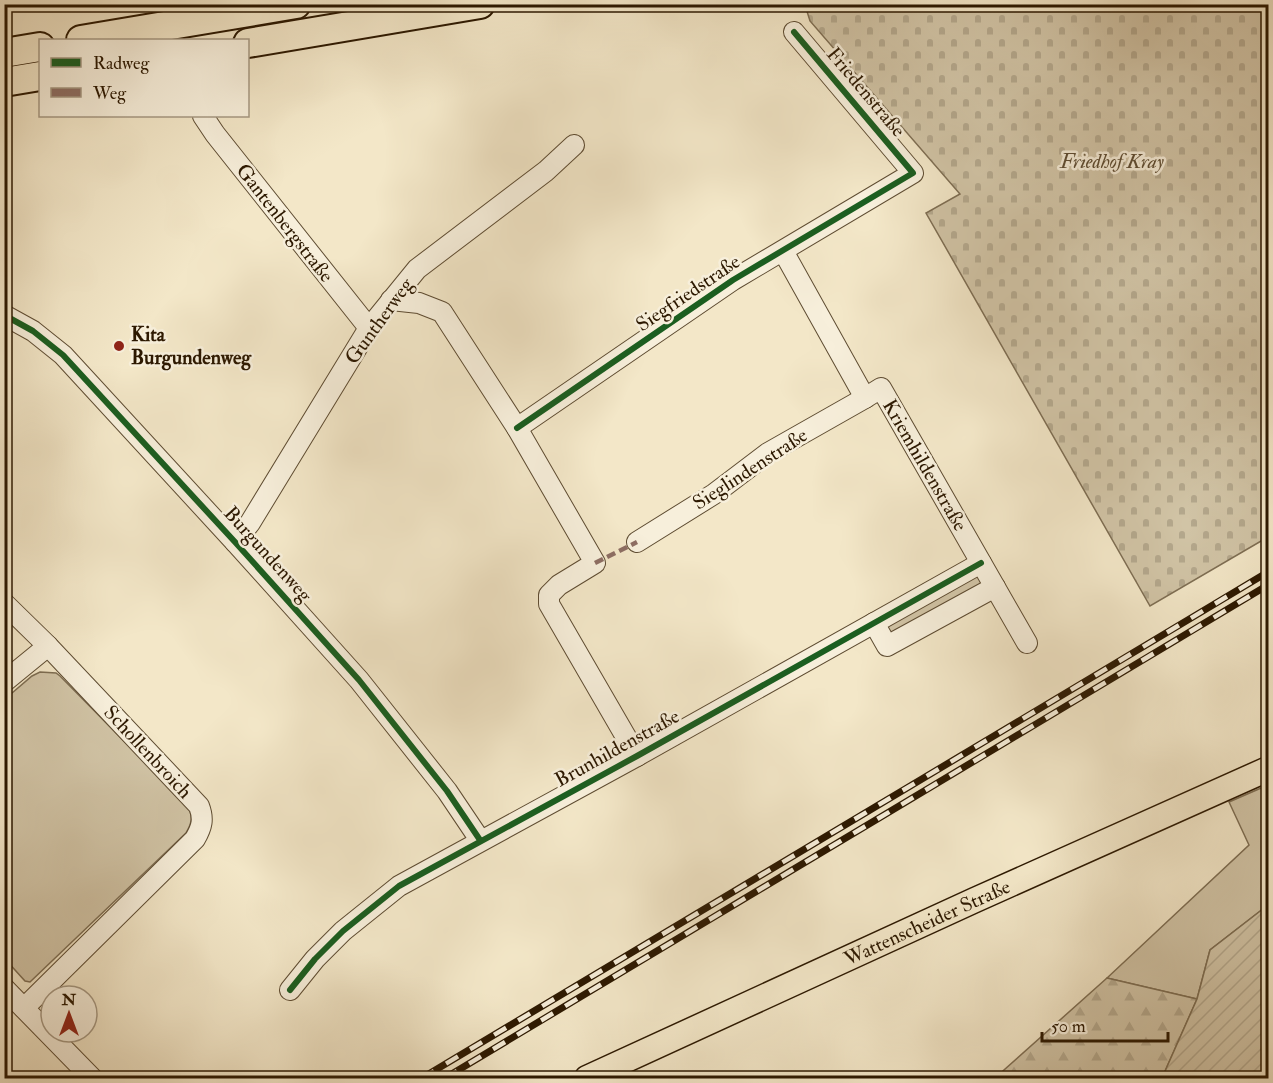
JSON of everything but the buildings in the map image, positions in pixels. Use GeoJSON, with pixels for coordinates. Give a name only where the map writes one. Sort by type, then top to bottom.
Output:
{"type":"FeatureCollection","features":[{"type":"Feature","properties":{"kind":"highway"},"geometry":{"type":"LineString","coordinates":[[87,39],[296,4]]}},
{"type":"Feature","properties":{"kind":"highway"},"geometry":{"type":"LineString","coordinates":[[249,43],[480,4]]}},
{"type":"Feature","properties":{"kind":"highway"},"geometry":{"type":"LineString","coordinates":[[4,53],[39,47]]}},
{"type":"Feature","properties":{"kind":"highway"},"geometry":{"type":"LineString","coordinates":[[4,82],[39,76]]}},
{"type":"Feature","properties":{"kind":"main road","name":"Wattenscheider Straße"},"geometry":{"type":"LineString","coordinates":[[598,1076],[975,900],[1269,770]]}},
{"type":"Feature","properties":{"kind":"street","name":"Friedenstraße"},"geometry":{"type":"LineString","coordinates":[[794,32],[913,173]]}},
{"type":"Feature","properties":{"kind":"street","name":"Gantenbergstraße"},"geometry":{"type":"LineString","coordinates":[[204,117],[369,328]]}},
{"type":"Feature","properties":{"kind":"street","name":"Guntherweg"},"geometry":{"type":"LineString","coordinates":[[235,542],[250,523],[369,328],[417,269],[546,171],[574,145]]}},
{"type":"Feature","properties":{"kind":"street","name":"Siegfriedstraße"},"geometry":{"type":"LineString","coordinates":[[517,428],[734,280],[913,173]]}},
{"type":"Feature","properties":{"kind":"street","name":"Kriemhildenstraße"},"geometry":{"type":"LineString","coordinates":[[783,251],[865,398],[881,388],[1027,643]]}},
{"type":"Feature","properties":{"kind":"street"},"geometry":{"type":"LineString","coordinates":[[392,300],[419,303],[442,312],[517,428],[595,563],[559,585],[549,595],[549,604],[637,756]]}},
{"type":"Feature","properties":{"kind":"street","name":"Burgundenweg"},"geometry":{"type":"LineString","coordinates":[[4,315],[33,331],[63,355],[235,542],[376,701],[447,791],[480,840]]}},
{"type":"Feature","properties":{"kind":"street","name":"Sieglindenstraße"},"geometry":{"type":"LineString","coordinates":[[636,542],[714,494],[768,453],[865,398]]}},
{"type":"Feature","properties":{"kind":"street","name":"Brunhildenstraße"},"geometry":{"type":"LineString","coordinates":[[290,990],[315,959],[344,930],[399,886],[637,756],[981,562]]}},
{"type":"Feature","properties":{"kind":"street"},"geometry":{"type":"LineString","coordinates":[[874,623],[887,646],[994,586]]}},
{"type":"Feature","properties":{"kind":"street","name":"Schollenbroich"},"geometry":{"type":"LineString","coordinates":[[4,603],[48,646],[199,806],[203,817],[195,839],[24,1008]]}},
{"type":"Feature","properties":{"kind":"street"},"geometry":{"type":"LineString","coordinates":[[4,682],[48,646]]}},
{"type":"Feature","properties":{"kind":"street"},"geometry":{"type":"LineString","coordinates":[[4,988],[92,1078]]}},
{"type":"Feature","properties":{"kind":"green space","name":"Friedhof Kray"},"geometry":{"type":"Polygon","coordinates":[[[805,5],[1268,5],[1268,537],[1150,606],[926,213],[960,194],[810,21],[805,5]]]}},
{"type":"Feature","properties":{"kind":"green space"},"geometry":{"type":"Polygon","coordinates":[[[980,565],[993,586],[888,643],[876,623],[980,565]]]}},
{"type":"Feature","properties":{"kind":"green space"},"geometry":{"type":"Polygon","coordinates":[[[40,672],[56,673],[60,676],[188,806],[191,820],[186,833],[30,982],[25,981],[5,959],[5,699],[40,672]]]}},
{"type":"Feature","properties":{"kind":"green space"},"geometry":{"type":"Polygon","coordinates":[[[1268,785],[1268,905],[1210,950],[1197,999],[1107,978],[1249,845],[1229,802],[1268,785]]]}},
{"type":"Feature","properties":{"kind":"green space"},"geometry":{"type":"Polygon","coordinates":[[[1268,905],[1268,1078],[1162,1078],[1197,999],[1210,950],[1268,905]]]}},
{"type":"Feature","properties":{"kind":"green space"},"geometry":{"type":"Polygon","coordinates":[[[1107,978],[1197,999],[1162,1078],[995,1078],[1107,978]]]}},
{"type":"Feature","properties":{"kind":"railway"},"geometry":{"type":"LineString","coordinates":[[422,1078],[1268,572]]}},
{"type":"Feature","properties":{"kind":"railway"},"geometry":{"type":"LineString","coordinates":[[445,1078],[1268,585]]}},
{"type":"Feature","properties":{"kind":"marked path"},"geometry":{"type":"LineString","coordinates":[[595,563],[637,542]]}},
{"type":"Feature","properties":{"kind":"cycle path"},"geometry":{"type":"LineString","coordinates":[[517,428],[733,280],[913,173],[794,32]]}},
{"type":"Feature","properties":{"kind":"cycle path"},"geometry":{"type":"LineString","coordinates":[[4,315],[33,331],[63,355],[235,542],[359,680],[447,791],[480,840]]}},
{"type":"Feature","properties":{"kind":"cycle path"},"geometry":{"type":"LineString","coordinates":[[290,990],[315,959],[343,931],[399,886],[637,756],[981,563]]}},
{"type":"Feature","properties":{"kind":"place","name":"Kita Burgundenweg"},"geometry":{"type":"Point","coordinates":[119,346]}}]}
